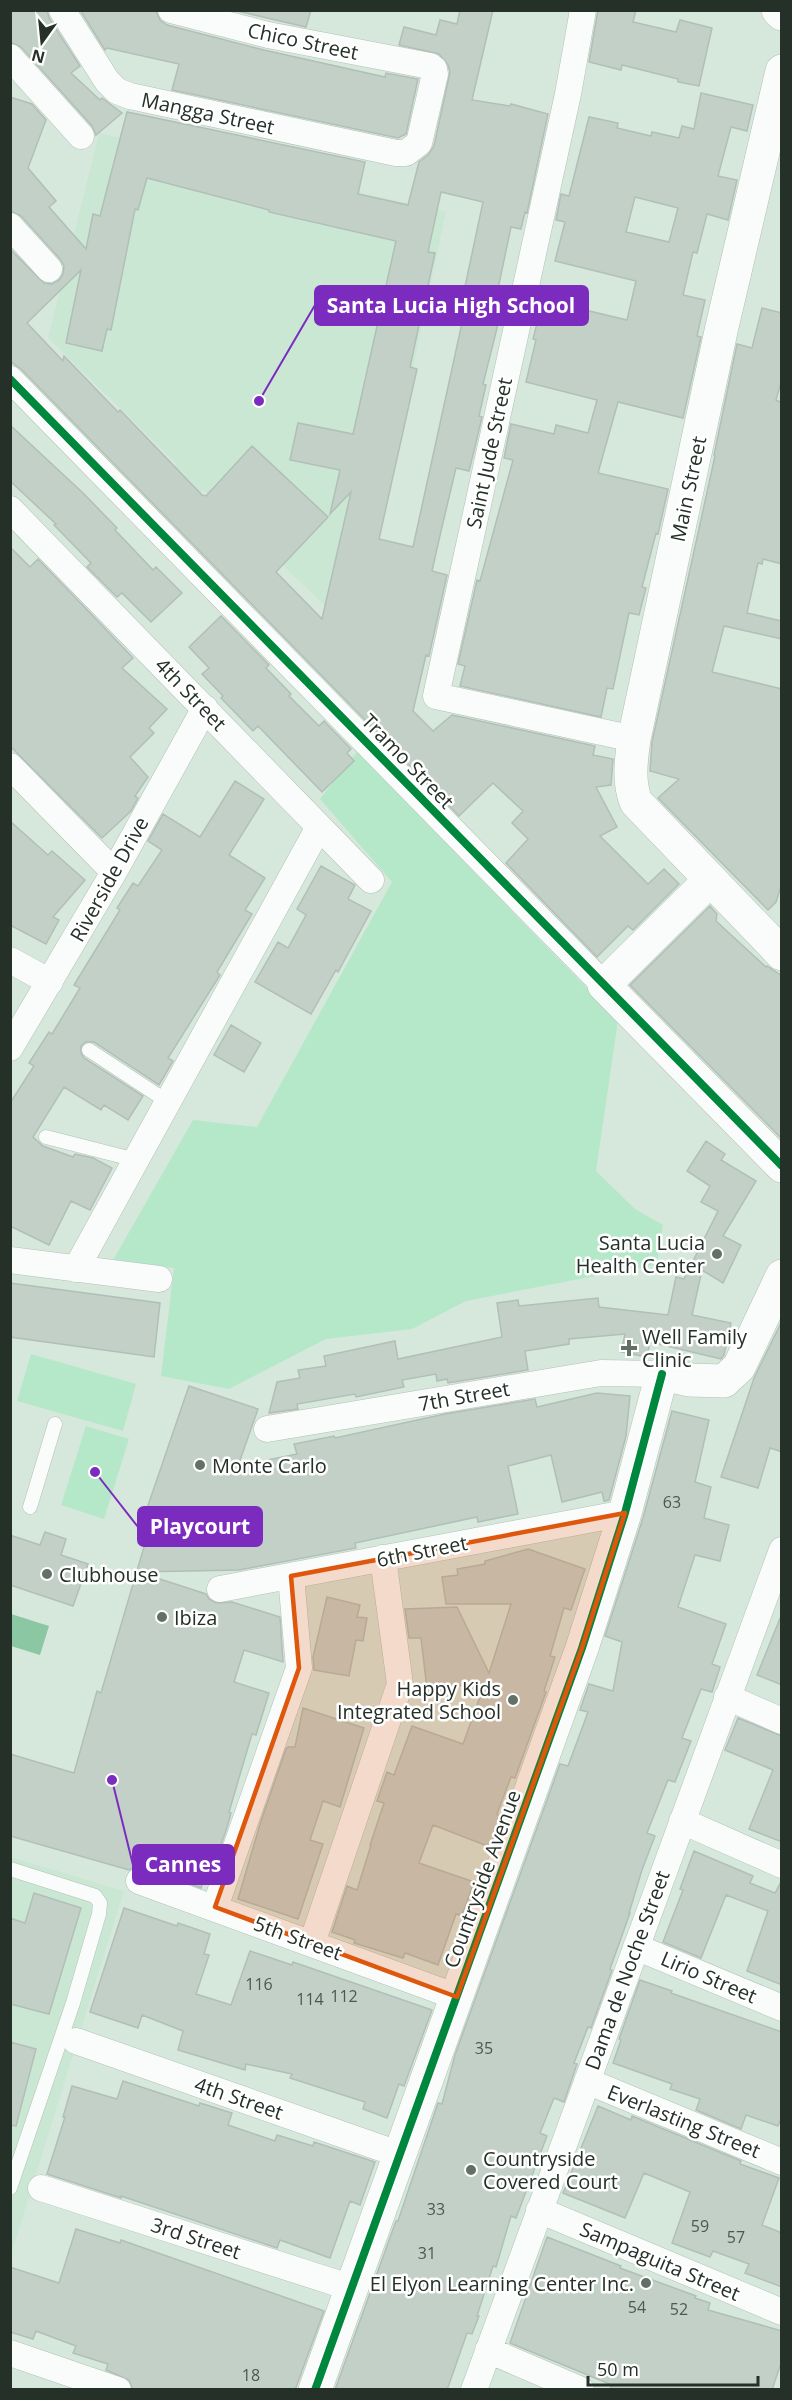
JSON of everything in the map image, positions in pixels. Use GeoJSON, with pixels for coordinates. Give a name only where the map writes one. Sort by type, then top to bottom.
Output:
{"type":"FeatureCollection","features":[{"type":"Feature","properties":{"kind":"street","name":"Chico Street"},"geometry":{"type":"LineString","coordinates":[[171,10],[268,35],[430,66],[434,69],[419,143],[406,153],[396,153]]}},
{"type":"Feature","properties":{"kind":"street","name":"Saint Jude Street"},"geometry":{"type":"LineString","coordinates":[[583,10],[568,94],[436,696],[634,739]]}},
{"type":"Feature","properties":{"kind":"street"},"geometry":{"type":"LineString","coordinates":[[778,10],[782,14]]}},
{"type":"Feature","properties":{"kind":"street","name":"Mangga Street"},"geometry":{"type":"LineString","coordinates":[[70,13],[107,81],[117,91],[142,99],[396,153]]}},
{"type":"Feature","properties":{"kind":"street"},"geometry":{"type":"LineString","coordinates":[[10,57],[81,136]]}},
{"type":"Feature","properties":{"kind":"street","name":"Main Street"},"geometry":{"type":"LineString","coordinates":[[781,950],[636,802],[631,789],[630,774],[634,739],[719,343],[782,71]]}},
{"type":"Feature","properties":{"kind":"street"},"geometry":{"type":"LineString","coordinates":[[10,226],[49,269]]}},
{"type":"Feature","properties":{"kind":"street","name":"Tramo Street"},"geometry":{"type":"LineString","coordinates":[[10,379],[782,1166]]}},
{"type":"Feature","properties":{"kind":"street","name":"4th Street"},"geometry":{"type":"LineString","coordinates":[[10,509],[371,880]]}},
{"type":"Feature","properties":{"kind":"street","name":"Riverside Drive"},"geometry":{"type":"LineString","coordinates":[[10,1048],[114,872],[205,708]]}},
{"type":"Feature","properties":{"kind":"street"},"geometry":{"type":"LineString","coordinates":[[10,766],[114,872]]}},
{"type":"Feature","properties":{"kind":"street"},"geometry":{"type":"LineString","coordinates":[[76,1269],[319,827]]}},
{"type":"Feature","properties":{"kind":"street"},"geometry":{"type":"LineString","coordinates":[[604,985],[710,880]]}},
{"type":"Feature","properties":{"kind":"street"},"geometry":{"type":"LineString","coordinates":[[10,960],[50,982]]}},
{"type":"Feature","properties":{"kind":"street"},"geometry":{"type":"LineString","coordinates":[[10,1260],[159,1279]]}},
{"type":"Feature","properties":{"kind":"street"},"geometry":{"type":"LineString","coordinates":[[662,1374],[689,1380],[724,1382],[739,1367],[782,1276]]}},
{"type":"Feature","properties":{"kind":"street","name":"7th Street"},"geometry":{"type":"LineString","coordinates":[[267,1429],[601,1373],[662,1374]]}},
{"type":"Feature","properties":{"kind":"street","name":"Countryside Avenue"},"geometry":{"type":"LineString","coordinates":[[315,2390],[582,1648],[625,1513],[662,1374]]}},
{"type":"Feature","properties":{"kind":"street","name":"6th Street"},"geometry":{"type":"LineString","coordinates":[[220,1589],[625,1513]]}},
{"type":"Feature","properties":{"kind":"street","name":"Dama de Noche Street"},"geometry":{"type":"LineString","coordinates":[[474,2390],[781,1554]]}},
{"type":"Feature","properties":{"kind":"street"},"geometry":{"type":"LineString","coordinates":[[312,1943],[400,1684],[383,1558]]}},
{"type":"Feature","properties":{"kind":"street"},"geometry":{"type":"LineString","coordinates":[[215,1907],[298,1668],[291,1576]]}},
{"type":"Feature","properties":{"kind":"street"},"geometry":{"type":"LineString","coordinates":[[727,1697],[782,1721]]}},
{"type":"Feature","properties":{"kind":"street"},"geometry":{"type":"LineString","coordinates":[[682,1821],[782,1865]]}},
{"type":"Feature","properties":{"kind":"street","name":"5th Street"},"geometry":{"type":"LineString","coordinates":[[139,1881],[457,1996]]}},
{"type":"Feature","properties":{"kind":"street","name":"Lirio Street"},"geometry":{"type":"LineString","coordinates":[[636,1947],[782,2008]]}},
{"type":"Feature","properties":{"kind":"street","name":"4th Street"},"geometry":{"type":"LineString","coordinates":[[76,2041],[401,2155]]}},
{"type":"Feature","properties":{"kind":"street","name":"Everlasting Street"},"geometry":{"type":"LineString","coordinates":[[587,2081],[782,2162]]}},
{"type":"Feature","properties":{"kind":"street","name":"3rd Street"},"geometry":{"type":"LineString","coordinates":[[41,2188],[352,2289]]}},
{"type":"Feature","properties":{"kind":"street","name":"Sampaguita Street"},"geometry":{"type":"LineString","coordinates":[[539,2210],[782,2312]]}},
{"type":"Feature","properties":{"kind":"street"},"geometry":{"type":"LineString","coordinates":[[488,2350],[581,2390]]}},
{"type":"Feature","properties":{"kind":"street"},"geometry":{"type":"LineString","coordinates":[[10,2354],[118,2390]]}},
{"type":"Feature","properties":{"kind":"lane"},"geometry":{"type":"LineString","coordinates":[[89,1050],[168,1102]]}},
{"type":"Feature","properties":{"kind":"lane"},"geometry":{"type":"LineString","coordinates":[[46,1137],[136,1160]]}},
{"type":"Feature","properties":{"kind":"lane"},"geometry":{"type":"LineString","coordinates":[[30,1507],[55,1424]]}},
{"type":"Feature","properties":{"kind":"lane"},"geometry":{"type":"LineString","coordinates":[[10,1869],[95,1896],[100,1903],[99,1914],[74,2003],[10,2188]]}},
{"type":"Feature","properties":{"kind":"highlighted area"},"geometry":{"type":"Polygon","coordinates":[[[625,1513],[582,1648],[457,1997],[215,1907],[299,1668],[291,1576],[625,1513]]]}},
{"type":"Feature","properties":{"kind":"shaded area"},"geometry":{"type":"Polygon","coordinates":[[[99,133],[446,212],[356,635],[203,490],[168,525],[142,500],[177,464],[48,338],[99,133]]]}},
{"type":"Feature","properties":{"kind":"shaded area"},"geometry":{"type":"Polygon","coordinates":[[[357,752],[618,1020],[596,1171],[635,1209],[663,1225],[657,1264],[466,1301],[412,1329],[326,1339],[229,1389],[161,1376],[174,1268],[112,1262],[193,1120],[257,1127],[392,882],[320,799],[357,752]]]}},
{"type":"Feature","properties":{"kind":"shaded area"},"geometry":{"type":"Polygon","coordinates":[[[31,1354],[136,1384],[123,1431],[17,1401],[31,1354]]]}},
{"type":"Feature","properties":{"kind":"shaded area"},"geometry":{"type":"Polygon","coordinates":[[[86,1426],[129,1439],[104,1519],[61,1505],[86,1426]]]}},
{"type":"Feature","properties":{"kind":"shaded area"},"geometry":{"type":"Polygon","coordinates":[[[11,1614],[49,1626],[40,1655],[11,1646],[11,1614]]]}},
{"type":"Feature","properties":{"kind":"shaded area"},"geometry":{"type":"Polygon","coordinates":[[[11,1857],[124,1891],[11,2255],[11,1857]]]}},
{"type":"Feature","properties":{"kind":"building"},"geometry":{"type":"Polygon","coordinates":[[[10,10],[47,10],[49,18],[80,66],[71,73],[100,100],[102,98],[122,113],[96,135],[92,126],[21,47],[10,42],[10,10]]]}},
{"type":"Feature","properties":{"kind":"building"},"geometry":{"type":"Polygon","coordinates":[[[80,10],[156,10],[160,20],[167,25],[264,50],[385,77],[386,73],[418,79],[406,134],[398,138],[172,90],[179,64],[107,48],[105,50],[80,10]]]}},
{"type":"Feature","properties":{"kind":"building"},"geometry":{"type":"Polygon","coordinates":[[[233,10],[311,10],[306,27],[233,10]]]}},
{"type":"Feature","properties":{"kind":"building"},"geometry":{"type":"Polygon","coordinates":[[[460,10],[493,10],[472,100],[510,106],[511,104],[548,114],[527,213],[525,212],[521,229],[511,227],[491,322],[498,324],[483,384],[486,385],[479,416],[482,417],[469,471],[456,468],[441,531],[432,571],[447,575],[429,656],[426,655],[413,711],[433,731],[452,715],[595,746],[593,755],[613,759],[611,785],[596,787],[617,827],[600,836],[648,884],[664,869],[679,884],[633,930],[628,926],[597,957],[506,863],[528,839],[512,823],[523,811],[493,783],[459,816],[404,760],[406,759],[21,369],[10,361],[10,249],[44,283],[52,284],[59,280],[64,266],[21,216],[10,211],[10,97],[32,104],[46,120],[28,168],[56,201],[49,207],[86,249],[93,214],[100,216],[127,112],[365,162],[358,194],[408,205],[419,162],[434,146],[450,72],[448,65],[439,54],[399,45],[404,27],[436,35],[440,20],[457,24],[460,10]],[[147,178],[138,210],[135,209],[111,330],[107,329],[102,351],[66,343],[81,270],[27,323],[63,361],[64,356],[118,412],[120,410],[202,495],[206,496],[252,446],[328,517],[276,572],[322,619],[351,492],[330,514],[340,470],[290,460],[298,423],[353,434],[396,241],[269,212],[269,210],[147,178]],[[441,192],[428,252],[435,253],[428,286],[463,296],[483,202],[441,192]],[[422,311],[410,367],[417,369],[379,539],[413,547],[462,323],[422,311]]]}},
{"type":"Feature","properties":{"kind":"building"},"geometry":{"type":"Polygon","coordinates":[[[598,10],[636,10],[633,22],[676,32],[680,20],[712,28],[699,86],[622,65],[621,70],[589,62],[598,10]]]}},
{"type":"Feature","properties":{"kind":"building"},"geometry":{"type":"Polygon","coordinates":[[[701,93],[753,105],[747,131],[731,127],[718,176],[737,180],[728,220],[707,214],[697,253],[693,252],[683,295],[705,300],[697,336],[701,337],[683,418],[618,402],[598,473],[668,489],[658,534],[656,533],[642,587],[646,588],[639,615],[629,613],[613,689],[607,688],[601,717],[460,686],[465,666],[458,664],[477,580],[480,581],[513,460],[504,458],[511,424],[554,434],[556,425],[588,433],[597,400],[526,382],[536,340],[533,339],[543,300],[627,320],[636,281],[555,261],[565,222],[556,220],[561,194],[569,196],[589,117],[618,123],[617,128],[651,136],[652,132],[679,138],[682,126],[694,129],[701,93]],[[635,197],[626,232],[669,242],[678,208],[635,197]]]}},
{"type":"Feature","properties":{"kind":"building"},"geometry":{"type":"Polygon","coordinates":[[[762,308],[782,313],[782,379],[776,400],[782,403],[782,564],[763,559],[762,564],[758,563],[747,613],[782,621],[782,639],[724,626],[712,672],[782,689],[782,883],[776,902],[768,910],[658,798],[679,779],[650,771],[652,742],[715,456],[737,344],[752,348],[762,308]]]}},
{"type":"Feature","properties":{"kind":"building"},"geometry":{"type":"Polygon","coordinates":[[[10,425],[83,493],[153,570],[156,567],[182,593],[151,622],[122,593],[117,597],[87,567],[91,563],[54,525],[56,524],[10,481],[10,425]]]}},
{"type":"Feature","properties":{"kind":"building"},"geometry":{"type":"Polygon","coordinates":[[[10,547],[30,567],[38,559],[133,658],[122,668],[167,709],[149,728],[154,733],[130,757],[148,777],[135,796],[138,798],[131,811],[102,838],[10,746],[10,547]]]}},
{"type":"Feature","properties":{"kind":"building"},"geometry":{"type":"Polygon","coordinates":[[[221,616],[269,665],[266,668],[291,694],[289,696],[319,726],[324,721],[351,749],[347,753],[354,761],[322,792],[258,726],[253,731],[221,698],[223,696],[202,674],[209,668],[189,647],[221,616]]]}},
{"type":"Feature","properties":{"kind":"building"},"geometry":{"type":"Polygon","coordinates":[[[235,781],[264,799],[229,855],[265,878],[245,910],[252,914],[217,972],[220,975],[168,1058],[173,1061],[159,1085],[94,1042],[86,1042],[81,1046],[84,1058],[143,1096],[128,1120],[104,1105],[101,1110],[64,1087],[33,1137],[43,1146],[73,1157],[75,1154],[93,1158],[112,1168],[90,1210],[71,1201],[49,1245],[10,1226],[10,1103],[34,1066],[29,1063],[49,1032],[52,1034],[80,988],[74,985],[120,910],[117,908],[133,883],[138,886],[162,850],[148,841],[163,814],[200,837],[235,781]]]}},
{"type":"Feature","properties":{"kind":"building"},"geometry":{"type":"Polygon","coordinates":[[[10,821],[48,855],[52,851],[85,880],[53,917],[59,920],[46,944],[10,925],[10,821]]]}},
{"type":"Feature","properties":{"kind":"building"},"geometry":{"type":"Polygon","coordinates":[[[321,866],[355,885],[348,899],[371,911],[338,972],[336,970],[311,1014],[255,982],[278,942],[288,948],[306,915],[297,909],[321,866]]]}},
{"type":"Feature","properties":{"kind":"building"},"geometry":{"type":"Polygon","coordinates":[[[710,906],[717,914],[716,921],[766,967],[782,976],[782,1139],[630,985],[710,906]]]}},
{"type":"Feature","properties":{"kind":"building"},"geometry":{"type":"Polygon","coordinates":[[[231,1025],[261,1043],[244,1072],[214,1055],[231,1025]]]}},
{"type":"Feature","properties":{"kind":"building"},"geometry":{"type":"Polygon","coordinates":[[[706,1141],[725,1154],[721,1160],[756,1181],[723,1236],[741,1245],[723,1283],[702,1270],[692,1315],[731,1323],[724,1355],[721,1359],[650,1342],[647,1357],[621,1352],[625,1334],[569,1339],[569,1344],[525,1351],[528,1370],[448,1383],[447,1379],[437,1381],[436,1374],[402,1380],[404,1387],[356,1397],[355,1394],[297,1404],[298,1409],[269,1413],[277,1382],[300,1378],[298,1370],[326,1366],[324,1356],[395,1341],[398,1359],[502,1337],[497,1303],[518,1300],[519,1306],[598,1298],[599,1307],[668,1315],[676,1277],[684,1279],[718,1211],[701,1202],[710,1186],[687,1171],[706,1141]]]}},
{"type":"Feature","properties":{"kind":"building"},"geometry":{"type":"Polygon","coordinates":[[[10,1283],[160,1303],[154,1357],[10,1337],[10,1283]]]}},
{"type":"Feature","properties":{"kind":"building"},"geometry":{"type":"Polygon","coordinates":[[[782,1321],[782,1452],[770,1448],[758,1488],[721,1477],[754,1378],[782,1321]]]}},
{"type":"Feature","properties":{"kind":"building"},"geometry":{"type":"Polygon","coordinates":[[[189,1386],[258,1409],[238,1466],[297,1454],[294,1444],[334,1436],[335,1438],[445,1414],[535,1399],[537,1407],[597,1393],[630,1396],[626,1436],[609,1500],[604,1501],[602,1492],[562,1502],[551,1455],[508,1466],[518,1514],[478,1522],[477,1517],[355,1543],[356,1548],[239,1570],[138,1572],[206,1594],[216,1603],[232,1602],[280,1617],[283,1662],[244,1650],[234,1682],[269,1693],[256,1735],[252,1734],[219,1851],[216,1850],[212,1856],[201,1888],[144,1867],[137,1866],[129,1870],[10,1836],[10,1754],[74,1773],[97,1691],[101,1693],[151,1523],[143,1520],[189,1386]]]}},
{"type":"Feature","properties":{"kind":"building"},"geometry":{"type":"Polygon","coordinates":[[[672,1411],[709,1420],[695,1482],[711,1487],[704,1518],[729,1525],[720,1561],[695,1555],[678,1607],[726,1624],[712,1664],[720,1667],[712,1692],[701,1689],[682,1738],[691,1741],[675,1782],[668,1780],[647,1833],[655,1836],[610,1969],[612,1970],[591,2028],[588,2027],[574,2063],[577,2064],[564,2102],[554,2098],[540,2133],[547,2136],[516,2218],[511,2216],[496,2267],[493,2266],[477,2316],[479,2316],[472,2334],[467,2333],[447,2390],[335,2390],[396,2221],[398,2221],[438,2103],[442,2104],[455,2055],[560,1764],[568,1766],[588,1712],[580,1710],[589,1684],[613,1691],[622,1642],[605,1636],[643,1518],[672,1411]]]}},
{"type":"Feature","properties":{"kind":"building","name":"Clubhouse"},"geometry":{"type":"Polygon","coordinates":[[[45,1532],[66,1539],[61,1555],[88,1564],[73,1606],[10,1585],[10,1535],[40,1545],[45,1532]]]}},
{"type":"Feature","properties":{"kind":"building"},"geometry":{"type":"Polygon","coordinates":[[[528,1549],[585,1569],[571,1610],[564,1608],[550,1656],[555,1657],[544,1691],[546,1692],[515,1778],[511,1777],[497,1814],[502,1816],[490,1847],[433,1825],[419,1863],[474,1882],[462,1916],[456,1914],[438,1965],[405,1953],[403,1958],[354,1943],[355,1940],[332,1932],[347,1886],[357,1890],[384,1803],[377,1801],[387,1772],[394,1775],[412,1726],[463,1744],[485,1683],[427,1689],[421,1638],[409,1638],[405,1609],[457,1607],[489,1673],[511,1604],[446,1604],[442,1577],[458,1575],[457,1569],[485,1564],[485,1561],[528,1549]]]}},
{"type":"Feature","properties":{"kind":"building"},"geometry":{"type":"Polygon","coordinates":[[[327,1597],[360,1605],[357,1617],[367,1618],[363,1641],[356,1640],[349,1676],[314,1670],[313,1657],[327,1597]]]}},
{"type":"Feature","properties":{"kind":"building"},"geometry":{"type":"Polygon","coordinates":[[[782,1616],[782,1685],[757,1675],[782,1616]]]}},
{"type":"Feature","properties":{"kind":"building"},"geometry":{"type":"Polygon","coordinates":[[[303,1708],[364,1728],[340,1807],[323,1801],[310,1840],[323,1844],[298,1919],[238,1899],[261,1821],[286,1749],[295,1747],[303,1708]]]}},
{"type":"Feature","properties":{"kind":"building"},"geometry":{"type":"Polygon","coordinates":[[[738,1718],[782,1736],[782,1842],[749,1829],[773,1770],[725,1750],[738,1718]]]}},
{"type":"Feature","properties":{"kind":"building"},"geometry":{"type":"Polygon","coordinates":[[[694,1851],[753,1876],[750,1883],[775,1893],[782,1880],[782,1985],[747,1971],[768,1911],[726,1895],[701,1958],[663,1942],[683,1890],[680,1889],[694,1851]]]}},
{"type":"Feature","properties":{"kind":"building"},"geometry":{"type":"Polygon","coordinates":[[[34,1893],[81,1908],[49,2014],[10,2004],[10,1918],[25,1923],[34,1893]]]}},
{"type":"Feature","properties":{"kind":"building"},"geometry":{"type":"Polygon","coordinates":[[[124,1908],[177,1926],[178,1923],[210,1934],[204,1954],[209,1955],[196,1994],[231,2005],[250,1951],[292,1965],[293,1962],[432,2010],[404,2086],[399,2084],[387,2118],[363,2109],[365,2102],[290,2078],[292,2074],[246,2064],[245,2070],[178,2050],[183,2031],[142,2015],[138,2028],[90,2012],[124,1908]]]}},
{"type":"Feature","properties":{"kind":"building"},"geometry":{"type":"Polygon","coordinates":[[[640,1980],[782,2032],[782,2116],[778,2126],[746,2115],[741,2129],[696,2110],[700,2099],[670,2089],[672,2084],[613,2063],[640,1980]]]}},
{"type":"Feature","properties":{"kind":"building"},"geometry":{"type":"Polygon","coordinates":[[[10,2042],[36,2049],[16,2126],[10,2125],[10,2042]]]}},
{"type":"Feature","properties":{"kind":"building"},"geometry":{"type":"Polygon","coordinates":[[[123,2081],[199,2106],[200,2103],[232,2113],[228,2125],[275,2141],[277,2135],[313,2146],[314,2142],[375,2162],[360,2205],[350,2201],[330,2258],[280,2240],[277,2248],[47,2174],[72,2086],[117,2099],[123,2081]]]}},
{"type":"Feature","properties":{"kind":"building"},"geometry":{"type":"Polygon","coordinates":[[[598,2106],[631,2120],[632,2116],[741,2161],[740,2164],[779,2178],[762,2225],[782,2233],[782,2287],[745,2273],[749,2264],[713,2251],[710,2257],[672,2243],[690,2192],[644,2173],[625,2218],[563,2193],[598,2106]]]}},
{"type":"Feature","properties":{"kind":"building"},"geometry":{"type":"Polygon","coordinates":[[[76,2229],[120,2243],[121,2240],[324,2311],[295,2390],[133,2390],[129,2380],[106,2370],[108,2364],[73,2353],[76,2346],[36,2331],[33,2339],[10,2332],[10,2267],[59,2283],[76,2229]]]}},
{"type":"Feature","properties":{"kind":"building"},"geometry":{"type":"Polygon","coordinates":[[[547,2237],[621,2266],[620,2268],[696,2296],[695,2298],[710,2303],[708,2310],[782,2331],[782,2360],[772,2390],[610,2390],[612,2385],[510,2343],[547,2237]]]}},
{"type":"Feature","properties":{"kind":"cycle path"},"geometry":{"type":"LineString","coordinates":[[10,379],[782,1166]]}},
{"type":"Feature","properties":{"kind":"cycle path"},"geometry":{"type":"LineString","coordinates":[[315,2390],[582,1648],[625,1513],[662,1374]]}},
{"type":"Feature","properties":{"kind":"place","name":"Santa Lucia High School"},"geometry":{"type":"Point","coordinates":[259,401]}},
{"type":"Feature","properties":{"kind":"place","name":"Santa Lucia Health Center"},"geometry":{"type":"Point","coordinates":[717,1254]}},
{"type":"Feature","properties":{"kind":"place","name":"Well Family Clinic"},"geometry":{"type":"Point","coordinates":[629,1348]}},
{"type":"Feature","properties":{"kind":"place","name":"Monte Carlo"},"geometry":{"type":"Point","coordinates":[200,1465]}},
{"type":"Feature","properties":{"kind":"place","name":"Playcourt"},"geometry":{"type":"Point","coordinates":[95,1472]}},
{"type":"Feature","properties":{"kind":"place","name":"Clubhouse"},"geometry":{"type":"Point","coordinates":[47,1574]}},
{"type":"Feature","properties":{"kind":"place","name":"Ibiza"},"geometry":{"type":"Point","coordinates":[162,1617]}},
{"type":"Feature","properties":{"kind":"place","name":"Happy Kids Integrated School"},"geometry":{"type":"Point","coordinates":[513,1700]}},
{"type":"Feature","properties":{"kind":"place","name":"Cannes"},"geometry":{"type":"Point","coordinates":[112,1780]}},
{"type":"Feature","properties":{"kind":"place","name":"Countryside Covered Court"},"geometry":{"type":"Point","coordinates":[471,2170]}},
{"type":"Feature","properties":{"kind":"place","name":"El Elyon Learning Center Inc."},"geometry":{"type":"Point","coordinates":[646,2283]}}]}
